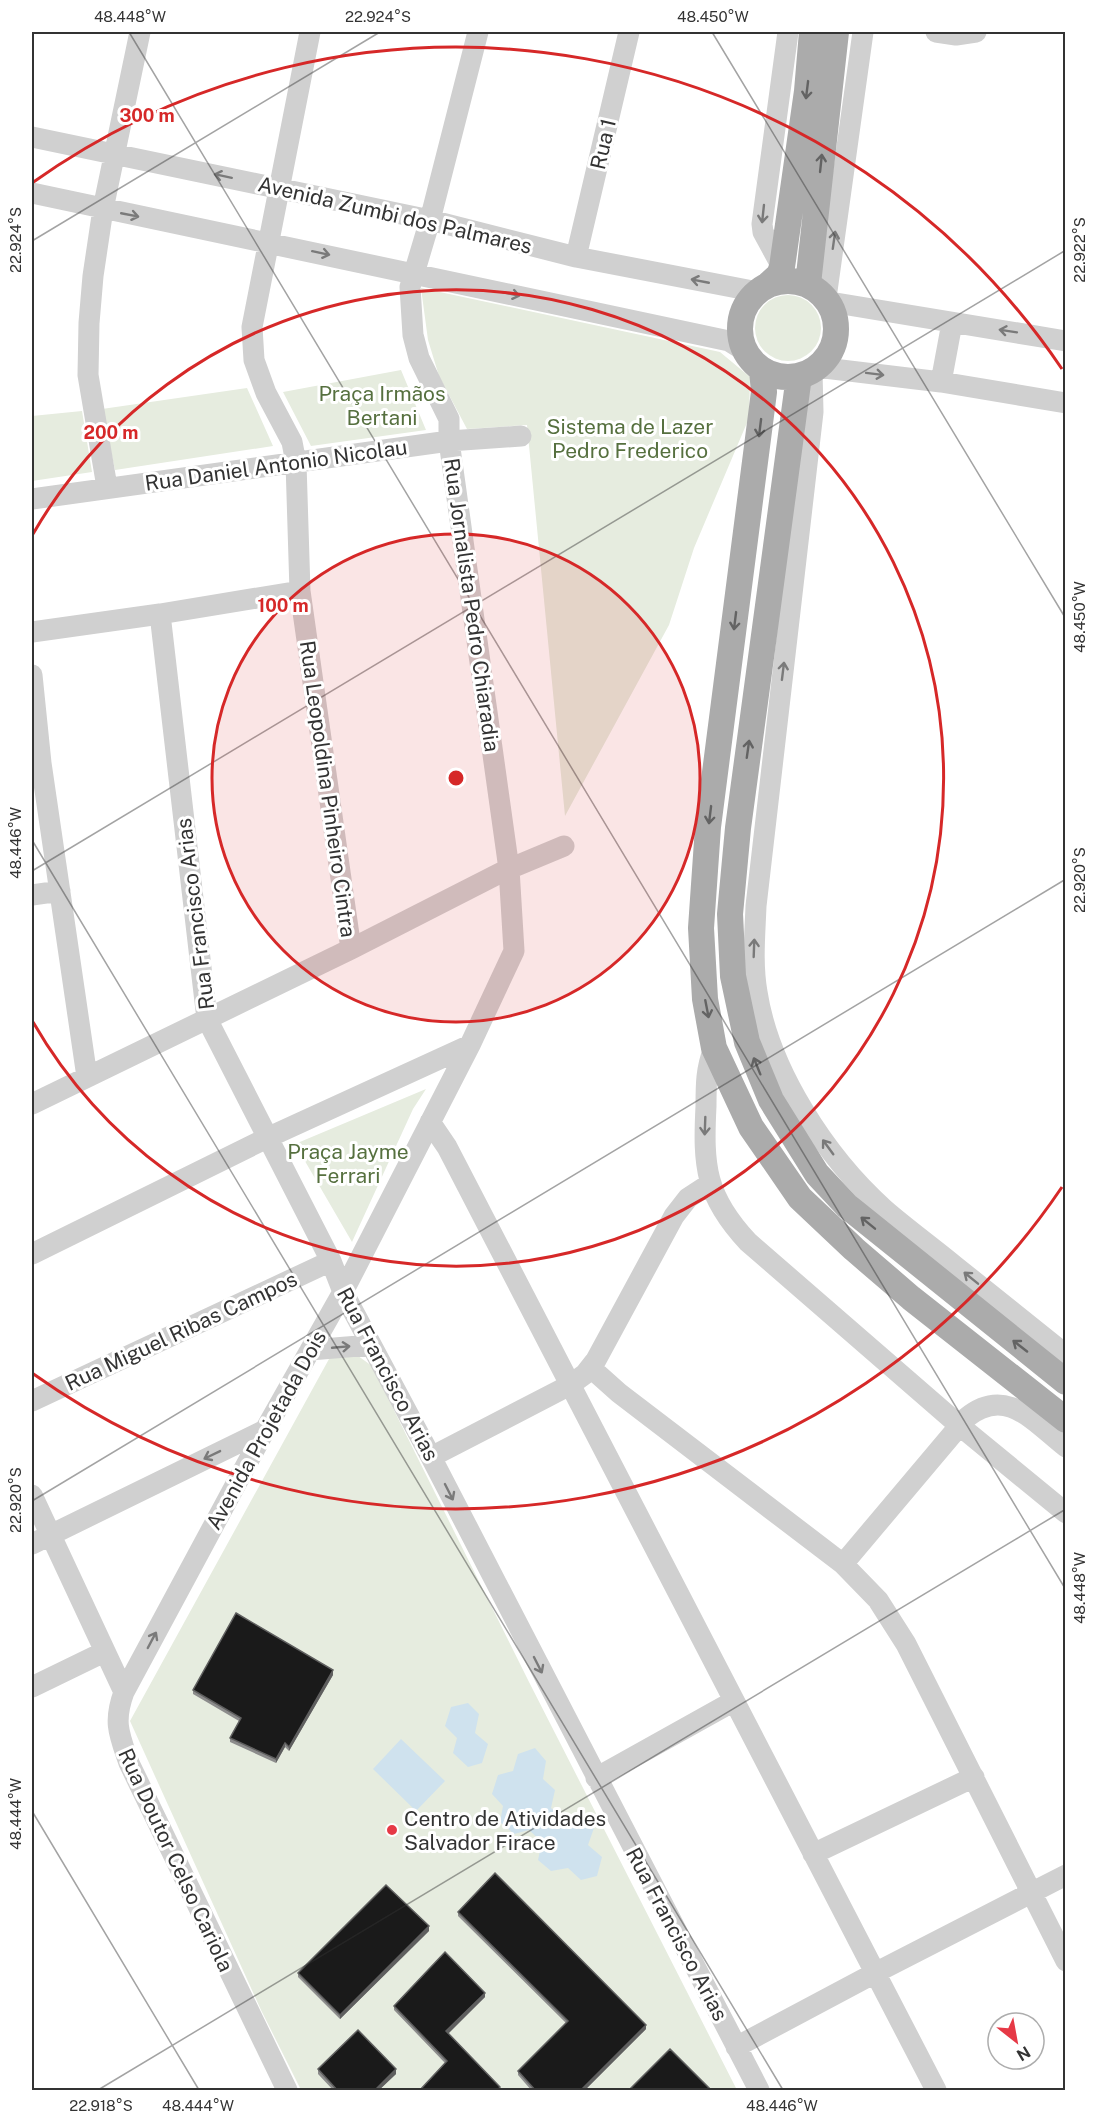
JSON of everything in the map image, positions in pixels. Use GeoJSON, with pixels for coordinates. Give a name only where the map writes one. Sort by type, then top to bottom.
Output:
{"type":"FeatureCollection","features":[{"type":"Feature","properties":{"kind":"main road"},"geometry":{"type":"LineString","coordinates":[[770,281],[807,91],[812,32]]}},
{"type":"Feature","properties":{"kind":"main road"},"geometry":{"type":"LineString","coordinates":[[821,295],[836,32]]}},
{"type":"Feature","properties":{"kind":"main road"},"geometry":{"type":"LineString","coordinates":[[782,280],[796,280],[821,295],[836,320],[834,343],[829,354],[809,372],[786,377],[762,370],[752,362],[740,339],[739,326],[748,300],[770,281],[782,280]]}},
{"type":"Feature","properties":{"kind":"main road"},"geometry":{"type":"LineString","coordinates":[[762,370],[764,392],[708,827],[701,928],[705,999],[714,1048],[751,1127],[800,1198],[911,1298],[1065,1420]]}},
{"type":"Feature","properties":{"kind":"main road"},"geometry":{"type":"LineString","coordinates":[[809,372],[738,828],[730,914],[733,976],[747,1042],[771,1100],[818,1174],[847,1206],[1065,1382]]}},
{"type":"Feature","properties":{"kind":"street"},"geometry":{"type":"LineString","coordinates":[[106,488],[88,375],[93,276],[103,209],[140,32]]}},
{"type":"Feature","properties":{"kind":"street","name":"Rua Leopoldina Pinheiro Cintra"},"geometry":{"type":"LineString","coordinates":[[310,32],[252,327],[254,360],[266,393],[292,442],[296,463],[300,591],[351,949]]}},
{"type":"Feature","properties":{"kind":"street","name":"Rua Jornalista Pedro Chiaradia"},"geometry":{"type":"LineString","coordinates":[[478,32],[411,287],[413,335],[419,358],[449,419],[449,441],[509,869]]}},
{"type":"Feature","properties":{"kind":"street","name":"Rua 1"},"geometry":{"type":"LineString","coordinates":[[576,257],[629,32]]}},
{"type":"Feature","properties":{"kind":"street"},"geometry":{"type":"LineString","coordinates":[[770,281],[762,224],[788,32]]}},
{"type":"Feature","properties":{"kind":"street"},"geometry":{"type":"LineString","coordinates":[[863,32],[821,295],[952,323],[1065,341]]}},
{"type":"Feature","properties":{"kind":"street"},"geometry":{"type":"LineString","coordinates":[[936,32],[956,35],[976,32]]}},
{"type":"Feature","properties":{"kind":"street","name":"Avenida Zumbi dos Palmares"},"geometry":{"type":"LineString","coordinates":[[32,137],[430,220],[576,257],[770,281]]}},
{"type":"Feature","properties":{"kind":"street"},"geometry":{"type":"LineString","coordinates":[[32,193],[729,341],[745,351]]}},
{"type":"Feature","properties":{"kind":"street"},"geometry":{"type":"LineString","coordinates":[[941,382],[952,323]]}},
{"type":"Feature","properties":{"kind":"street"},"geometry":{"type":"LineString","coordinates":[[1065,403],[941,382],[809,372],[813,412],[756,906],[754,956],[757,992],[763,1019],[780,1067],[808,1120],[838,1160],[883,1208],[1065,1355]]}},
{"type":"Feature","properties":{"kind":"street","name":"Rua Daniel Antonio Nicolau"},"geometry":{"type":"LineString","coordinates":[[32,500],[449,441],[521,436]]}},
{"type":"Feature","properties":{"kind":"street"},"geometry":{"type":"LineString","coordinates":[[32,632],[300,591]]}},
{"type":"Feature","properties":{"kind":"street","name":"Rua Francisco Arias"},"geometry":{"type":"LineString","coordinates":[[160,614],[207,1019],[331,1261],[343,1292],[431,1457],[759,2091]]}},
{"type":"Feature","properties":{"kind":"street"},"geometry":{"type":"LineString","coordinates":[[32,675],[36,763],[60,891],[87,1077]]}},
{"type":"Feature","properties":{"kind":"street"},"geometry":{"type":"LineString","coordinates":[[32,1104],[351,949],[509,869],[564,846]]}},
{"type":"Feature","properties":{"kind":"street","name":"Avenida Projetada Dois"},"geometry":{"type":"LineString","coordinates":[[124,1692],[265,1430],[343,1292],[470,1045],[514,951],[509,869]]}},
{"type":"Feature","properties":{"kind":"street"},"geometry":{"type":"LineString","coordinates":[[32,895],[60,891]]}},
{"type":"Feature","properties":{"kind":"street"},"geometry":{"type":"LineString","coordinates":[[32,1254],[269,1137],[470,1045]]}},
{"type":"Feature","properties":{"kind":"street"},"geometry":{"type":"LineString","coordinates":[[714,1048],[707,1066],[704,1151],[711,1183],[725,1214],[748,1242],[960,1426],[1065,1513]]}},
{"type":"Feature","properties":{"kind":"street"},"geometry":{"type":"LineString","coordinates":[[430,1122],[447,1147],[936,2091]]}},
{"type":"Feature","properties":{"kind":"street"},"geometry":{"type":"LineString","coordinates":[[431,1457],[570,1385],[591,1368],[674,1216],[688,1198],[711,1183]]}},
{"type":"Feature","properties":{"kind":"street","name":"Rua Miguel Ribas Campos"},"geometry":{"type":"LineString","coordinates":[[32,1401],[331,1261]]}},
{"type":"Feature","properties":{"kind":"street"},"geometry":{"type":"LineString","coordinates":[[310,1350],[371,1345]]}},
{"type":"Feature","properties":{"kind":"street"},"geometry":{"type":"LineString","coordinates":[[591,1368],[619,1393],[843,1564],[878,1600],[898,1629],[1065,1961]]}},
{"type":"Feature","properties":{"kind":"street"},"geometry":{"type":"LineString","coordinates":[[1025,1389],[1065,1446]]}},
{"type":"Feature","properties":{"kind":"street"},"geometry":{"type":"LineString","coordinates":[[843,1564],[974,1412],[1000,1404],[1016,1407],[1065,1446]]}},
{"type":"Feature","properties":{"kind":"street"},"geometry":{"type":"LineString","coordinates":[[32,1544],[265,1430]]}},
{"type":"Feature","properties":{"kind":"street"},"geometry":{"type":"LineString","coordinates":[[32,1496],[124,1692]]}},
{"type":"Feature","properties":{"kind":"street"},"geometry":{"type":"LineString","coordinates":[[32,1687],[104,1652]]}},
{"type":"Feature","properties":{"kind":"street","name":"Rua Doutor Celso Cariola"},"geometry":{"type":"LineString","coordinates":[[124,1692],[117,1710],[120,1741],[287,2091]]}},
{"type":"Feature","properties":{"kind":"street"},"geometry":{"type":"LineString","coordinates":[[596,1778],[734,1701]]}},
{"type":"Feature","properties":{"kind":"street"},"geometry":{"type":"LineString","coordinates":[[813,1854],[974,1777]]}},
{"type":"Feature","properties":{"kind":"street"},"geometry":{"type":"LineString","coordinates":[[736,2047],[875,1972],[1065,1875]]}},
{"type":"Feature","properties":{"kind":"green space","name":"Sistema de Lazer Pedro Frederico"},"geometry":{"type":"Polygon","coordinates":[[[421,288],[720,352],[750,377],[749,418],[694,548],[669,625],[565,816],[527,425],[467,429],[439,376],[428,340],[421,288]]]}},
{"type":"Feature","properties":{"kind":"green space"},"geometry":{"type":"Polygon","coordinates":[[[788,295],[800,298],[811,305],[818,316],[821,328],[818,340],[811,351],[800,358],[788,361],[776,358],[765,351],[758,340],[755,328],[758,316],[765,305],[776,298],[788,295]]]}},
{"type":"Feature","properties":{"kind":"green space","name":"Praça Irmãos Bertani"},"geometry":{"type":"Polygon","coordinates":[[[401,370],[426,430],[311,446],[283,392],[401,370]]]}},
{"type":"Feature","properties":{"kind":"green space"},"geometry":{"type":"Polygon","coordinates":[[[247,388],[273,446],[115,470],[102,409],[247,388]]]}},
{"type":"Feature","properties":{"kind":"green space"},"geometry":{"type":"Polygon","coordinates":[[[82,411],[92,472],[32,481],[32,416],[82,411]]]}},
{"type":"Feature","properties":{"kind":"green space","name":"Praça Jayme Ferrari"},"geometry":{"type":"Polygon","coordinates":[[[426,1089],[413,1109],[352,1242],[295,1144],[426,1089]]]}},
{"type":"Feature","properties":{"kind":"green space","name":"Centro de Atividades Salvador Firace"},"geometry":{"type":"Polygon","coordinates":[[[340,1352],[354,1353],[372,1366],[529,1682],[737,2090],[301,2090],[261,2010],[130,1721],[329,1359],[340,1352]]]}},
{"type":"Feature","properties":{"kind":"water"},"geometry":{"type":"Polygon","coordinates":[[[468,1703],[479,1714],[475,1733],[488,1744],[482,1763],[468,1767],[453,1753],[457,1738],[445,1726],[451,1707],[468,1703]]]}},
{"type":"Feature","properties":{"kind":"water"},"geometry":{"type":"Polygon","coordinates":[[[401,1739],[445,1781],[416,1811],[373,1769],[401,1739]]]}},
{"type":"Feature","properties":{"kind":"water"},"geometry":{"type":"Polygon","coordinates":[[[535,1748],[546,1761],[543,1779],[555,1790],[551,1808],[566,1821],[582,1817],[594,1828],[588,1845],[602,1857],[597,1876],[581,1880],[568,1868],[551,1871],[538,1860],[542,1842],[529,1830],[514,1834],[500,1822],[503,1806],[492,1794],[498,1775],[513,1771],[518,1754],[535,1748]]]}},
{"type":"Feature","properties":{"kind":"building"},"geometry":{"type":"Polygon","coordinates":[[[236,1613],[333,1670],[289,1747],[285,1743],[276,1759],[230,1738],[241,1718],[193,1690],[236,1613]]]}},
{"type":"Feature","properties":{"kind":"building"},"geometry":{"type":"Polygon","coordinates":[[[495,1873],[646,2025],[580,2091],[536,2091],[518,2071],[568,2021],[458,1912],[495,1873]]]}},
{"type":"Feature","properties":{"kind":"building"},"geometry":{"type":"Polygon","coordinates":[[[386,1885],[429,1926],[340,2015],[298,1973],[386,1885]]]}},
{"type":"Feature","properties":{"kind":"building"},"geometry":{"type":"Polygon","coordinates":[[[445,1952],[485,1993],[446,2031],[500,2087],[497,2091],[419,2091],[447,2061],[394,2006],[445,1952]]]}},
{"type":"Feature","properties":{"kind":"building"},"geometry":{"type":"Polygon","coordinates":[[[358,2030],[396,2069],[374,2091],[338,2091],[318,2069],[358,2030]]]}},
{"type":"Feature","properties":{"kind":"building"},"geometry":{"type":"Polygon","coordinates":[[[670,2049],[710,2089],[709,2091],[628,2091],[670,2049]]]}},
{"type":"Feature","properties":{"kind":"place","name":"Centro de Atividades Salvador Firace"},"geometry":{"type":"Point","coordinates":[392,1830]}}]}
